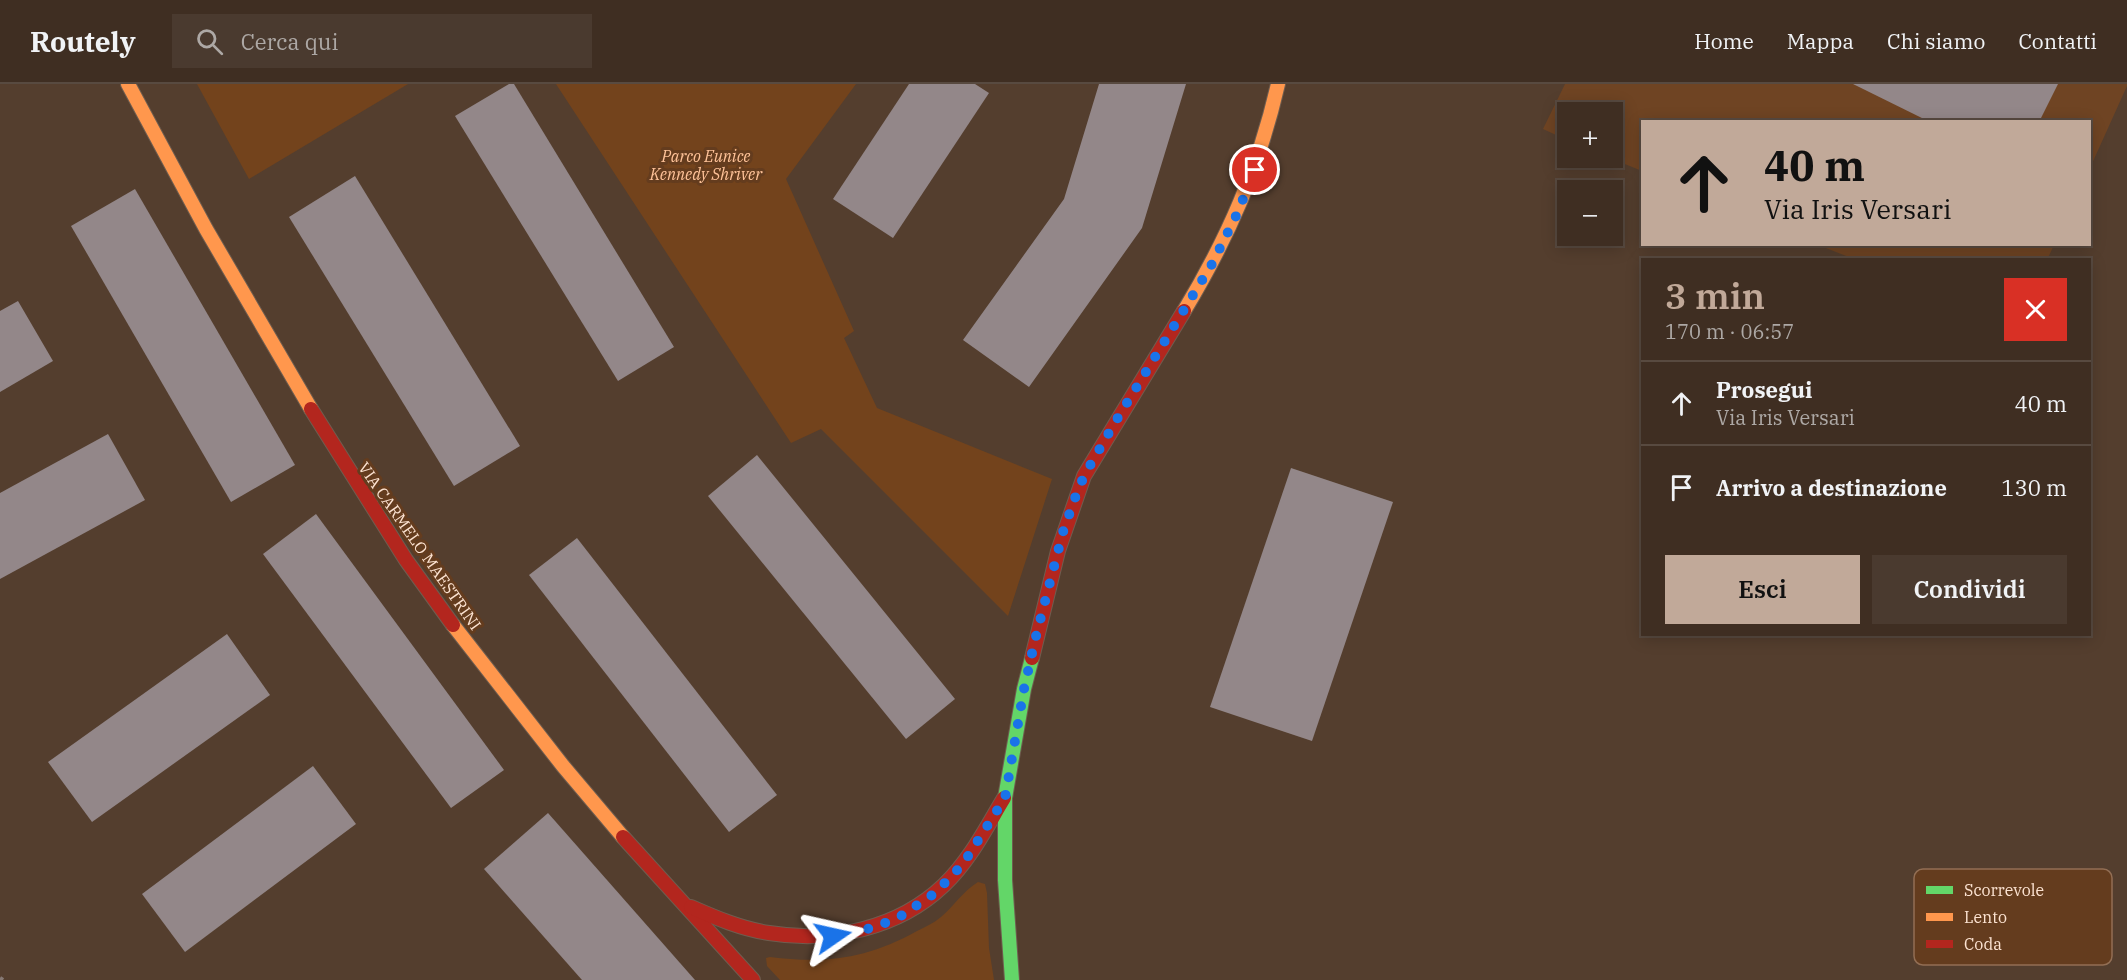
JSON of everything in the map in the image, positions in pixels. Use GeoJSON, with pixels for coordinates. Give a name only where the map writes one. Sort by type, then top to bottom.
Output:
{"type":"FeatureCollection","features":[{"type":"Feature","properties":{"kind":"street","name":"VIA CARMELO MAESTRINI"},"geometry":{"type":"LineString","coordinates":[[128,84],[206,229],[296,386],[406,560],[455,628],[563,766],[620,834],[753,980]]}},
{"type":"Feature","properties":{"kind":"street"},"geometry":{"type":"LineString","coordinates":[[1012,980],[1005,880],[1005,798],[1024,689],[1063,532],[1084,476],[1212,264],[1229,231],[1255,170],[1278,84]]}},
{"type":"Feature","properties":{"kind":"street"},"geometry":{"type":"LineString","coordinates":[[684,904],[748,928],[790,936],[833,936],[878,926],[919,905],[953,876],[1005,798]]}},
{"type":"Feature","properties":{"kind":"shaded area"},"geometry":{"type":"Polygon","coordinates":[[[1565,84],[2127,84],[2091,166],[2091,120],[1641,120],[1641,171],[1623,163],[1623,102],[1557,102],[1557,135],[1543,129],[1565,84]]]}},
{"type":"Feature","properties":{"kind":"shaded area"},"geometry":{"type":"Polygon","coordinates":[[[1821,246],[2054,246],[2048,258],[1851,258],[1821,246]]]}},
{"type":"Feature","properties":{"kind":"green space"},"geometry":{"type":"Polygon","coordinates":[[[197,84],[408,84],[249,179],[197,84]]]}},
{"type":"Feature","properties":{"kind":"green space","name":"Parco Eunice Kennedy Shriver"},"geometry":{"type":"Polygon","coordinates":[[[556,84],[856,84],[786,179],[854,331],[844,338],[877,408],[1052,479],[1008,616],[821,429],[791,443],[556,84]]]}},
{"type":"Feature","properties":{"kind":"green space"},"geometry":{"type":"Polygon","coordinates":[[[978,882],[985,884],[987,893],[989,948],[994,980],[780,980],[767,966],[766,958],[770,957],[827,959],[881,948],[935,921],[978,882]]]}},
{"type":"Feature","properties":{"kind":"building"},"geometry":{"type":"Polygon","coordinates":[[[509,84],[514,84],[674,347],[618,381],[455,116],[509,84]]]}},
{"type":"Feature","properties":{"kind":"building"},"geometry":{"type":"Polygon","coordinates":[[[909,84],[975,84],[989,93],[893,238],[833,199],[909,84]]]}},
{"type":"Feature","properties":{"kind":"building"},"geometry":{"type":"Polygon","coordinates":[[[1099,84],[1186,84],[1142,228],[1029,387],[963,340],[1064,199],[1099,84]]]}},
{"type":"Feature","properties":{"kind":"building"},"geometry":{"type":"Polygon","coordinates":[[[1853,84],[2058,84],[2040,120],[1926,120],[1853,84]]]}},
{"type":"Feature","properties":{"kind":"building"},"geometry":{"type":"Polygon","coordinates":[[[355,176],[520,446],[454,486],[289,217],[355,176]]]}},
{"type":"Feature","properties":{"kind":"building"},"geometry":{"type":"Polygon","coordinates":[[[135,189],[295,465],[231,502],[71,226],[135,189]]]}},
{"type":"Feature","properties":{"kind":"building"},"geometry":{"type":"Polygon","coordinates":[[[18,301],[53,361],[0,392],[0,311],[18,301]]]}},
{"type":"Feature","properties":{"kind":"building"},"geometry":{"type":"Polygon","coordinates":[[[108,434],[145,500],[0,579],[0,493],[108,434]]]}},
{"type":"Feature","properties":{"kind":"building"},"geometry":{"type":"Polygon","coordinates":[[[757,455],[955,699],[906,739],[708,496],[757,455]]]}},
{"type":"Feature","properties":{"kind":"building"},"geometry":{"type":"Polygon","coordinates":[[[1291,468],[1393,502],[1312,741],[1210,707],[1291,468]]]}},
{"type":"Feature","properties":{"kind":"building"},"geometry":{"type":"Polygon","coordinates":[[[316,514],[504,770],[451,808],[263,554],[316,514]]]}},
{"type":"Feature","properties":{"kind":"building"},"geometry":{"type":"Polygon","coordinates":[[[577,538],[777,795],[729,832],[529,575],[577,538]]]}},
{"type":"Feature","properties":{"kind":"building"},"geometry":{"type":"Polygon","coordinates":[[[227,634],[270,695],[92,822],[48,762],[227,634]]]}},
{"type":"Feature","properties":{"kind":"building"},"geometry":{"type":"Polygon","coordinates":[[[313,766],[356,824],[185,952],[142,894],[313,766]]]}},
{"type":"Feature","properties":{"kind":"building"},"geometry":{"type":"Polygon","coordinates":[[[548,813],[695,980],[582,980],[484,869],[548,813]]]}},
{"type":"Feature","properties":{"kind":"traffic: fast"},"geometry":{"type":"LineString","coordinates":[[1012,980],[1005,880],[1005,798],[1024,689],[1032,658]]}},
{"type":"Feature","properties":{"kind":"traffic: slow"},"geometry":{"type":"LineString","coordinates":[[128,84],[206,229],[311,409]]}},
{"type":"Feature","properties":{"kind":"traffic: slow"},"geometry":{"type":"LineString","coordinates":[[1184,311],[1215,256],[1252,173],[1278,84]]}},
{"type":"Feature","properties":{"kind":"traffic: slow"},"geometry":{"type":"LineString","coordinates":[[453,625],[563,766],[623,837]]}},
{"type":"Feature","properties":{"kind":"traffic: jam"},"geometry":{"type":"LineString","coordinates":[[1032,658],[1058,551],[1084,476],[1184,311]]}},
{"type":"Feature","properties":{"kind":"traffic: jam"},"geometry":{"type":"LineString","coordinates":[[311,409],[406,560],[453,625]]}},
{"type":"Feature","properties":{"kind":"traffic: jam"},"geometry":{"type":"LineString","coordinates":[[691,907],[749,929],[792,936],[839,934],[885,922],[926,900],[944,885],[962,865],[1004,798]]}},
{"type":"Feature","properties":{"kind":"traffic: jam"},"geometry":{"type":"LineString","coordinates":[[623,837],[753,980]]}},
{"type":"Feature","properties":{"kind":"route"},"geometry":{"type":"LineString","coordinates":[[833,936],[878,926],[901,916],[935,893],[963,864],[1005,798],[1035,640],[1063,532],[1075,498],[1084,476],[1114,424],[1212,264],[1245,197],[1255,170]]}}]}
